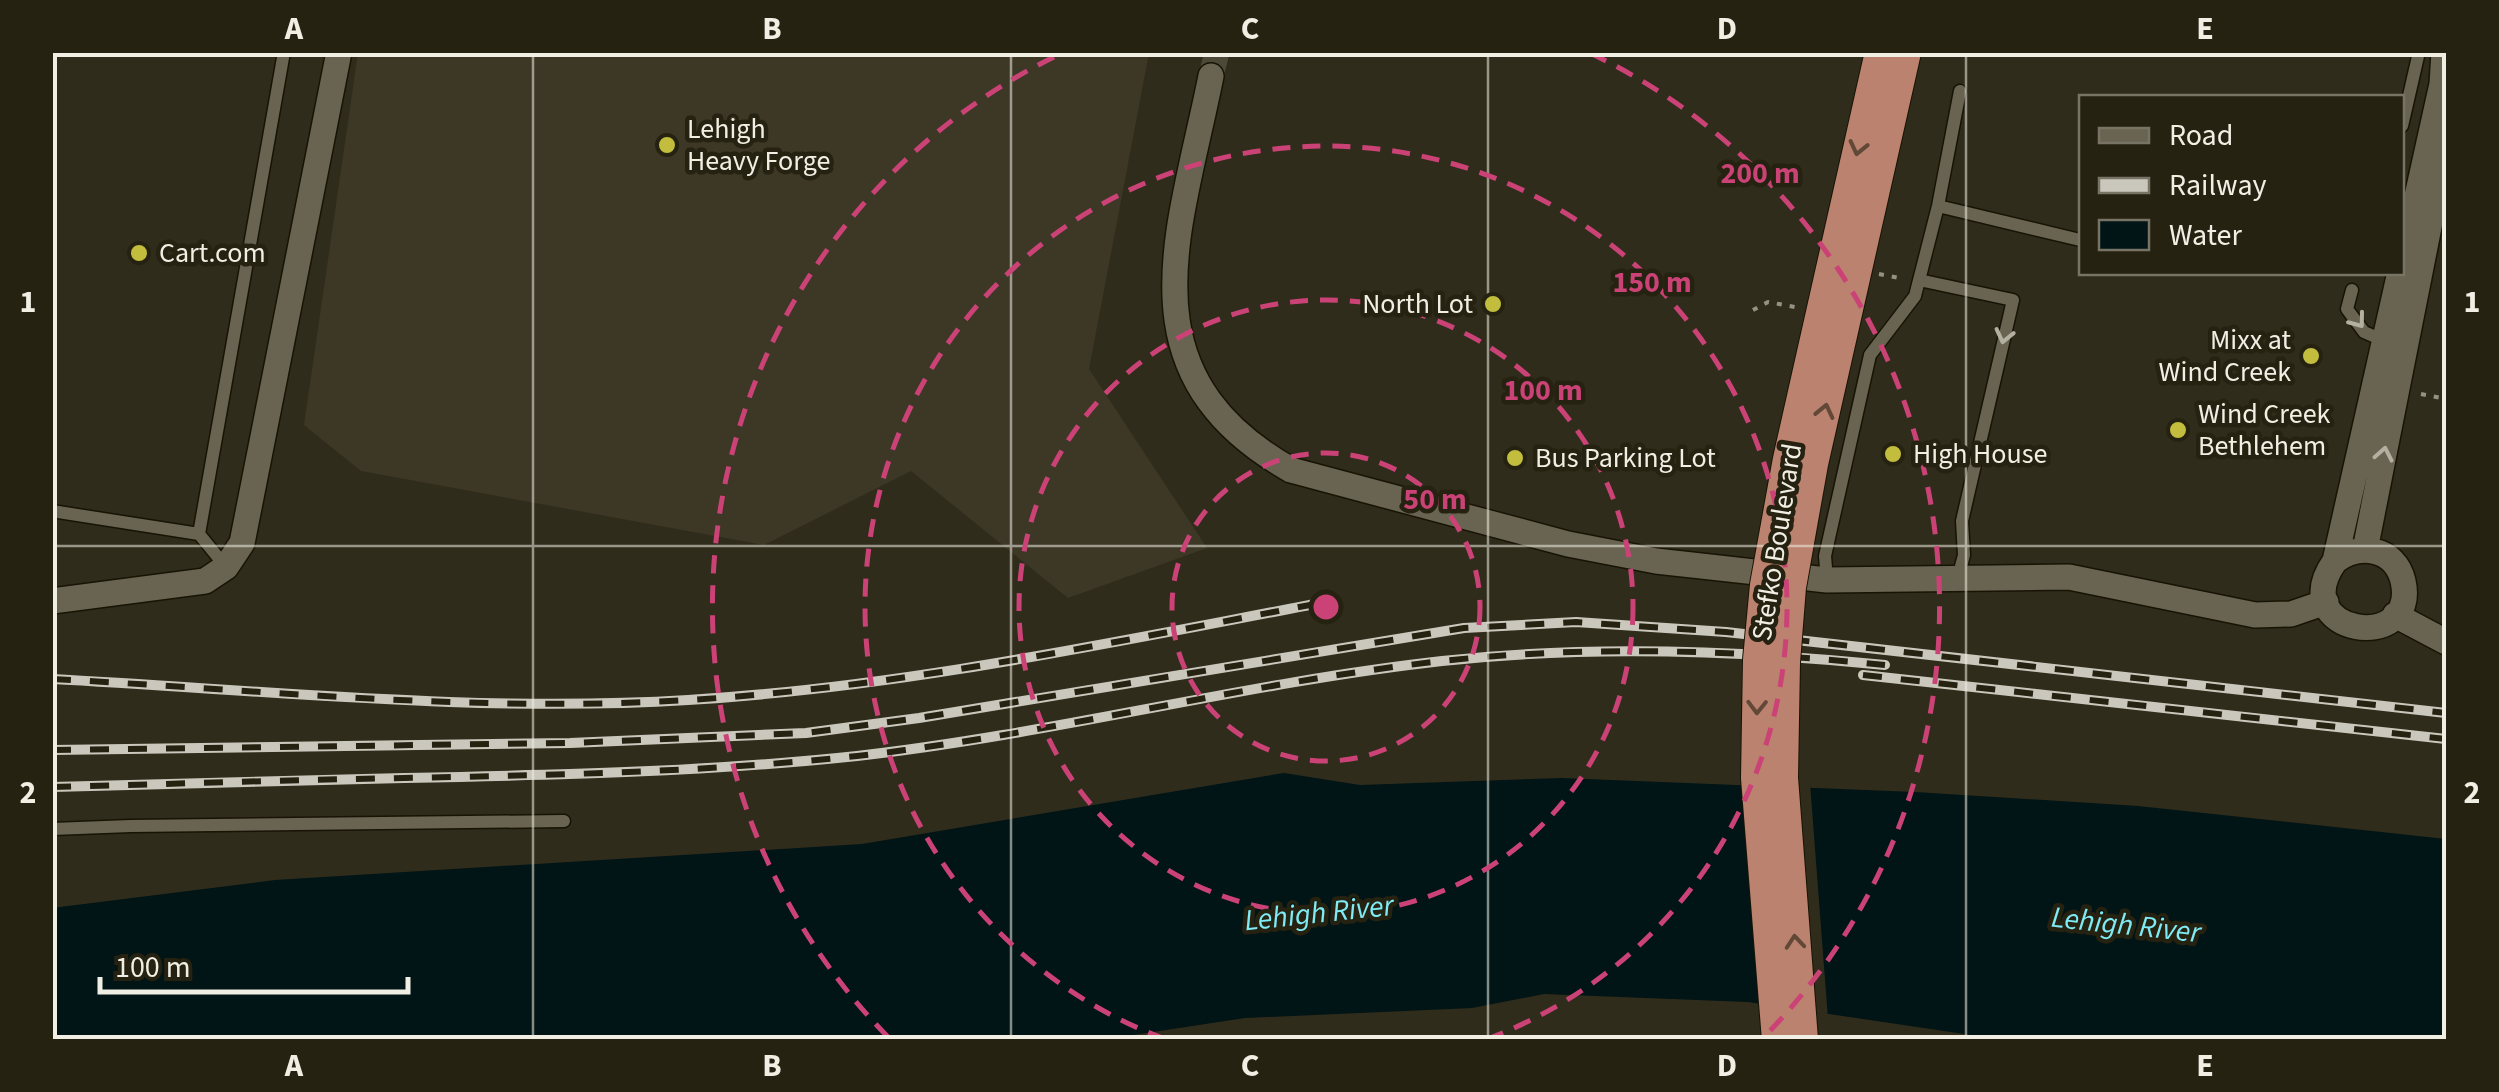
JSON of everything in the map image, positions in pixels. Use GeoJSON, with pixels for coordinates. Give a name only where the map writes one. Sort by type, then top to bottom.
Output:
{"type":"FeatureCollection","features":[{"type":"Feature","properties":{"kind":"main road","name":"Stefko Boulevard"},"geometry":{"type":"LineString","coordinates":[[1776,1040],[1756,778],[1758,660],[1765,585],[1788,459],[1880,52]]}},
{"type":"Feature","properties":{"kind":"main road","name":"Stefko Boulevard"},"geometry":{"type":"LineString","coordinates":[[1803,1040],[1783,778],[1785,662],[1792,586],[1813,464],[1906,52]]}},
{"type":"Feature","properties":{"kind":"street"},"geometry":{"type":"LineString","coordinates":[[52,601],[205,582],[226,567],[242,542],[339,52]]}},
{"type":"Feature","properties":{"kind":"street"},"geometry":{"type":"LineString","coordinates":[[2365,550],[2395,344],[2424,204],[2444,52]]}},
{"type":"Feature","properties":{"kind":"street"},"geometry":{"type":"LineString","coordinates":[[1211,76],[1181,229],[1173,290],[1177,325],[1206,401],[1265,455],[1312,478],[1568,544],[1656,560],[1827,580],[2069,576],[2255,615],[2291,614],[2326,602]]}},
{"type":"Feature","properties":{"kind":"street"},"geometry":{"type":"LineString","coordinates":[[2404,259],[2446,141]]}},
{"type":"Feature","properties":{"kind":"street"},"geometry":{"type":"LineString","coordinates":[[2335,561],[2346,553],[2365,550],[2384,554],[2402,575],[2403,601],[2395,615],[2375,628],[2362,630],[2338,620],[2326,602],[2324,584],[2335,561],[2395,344],[2400,275]]}},
{"type":"Feature","properties":{"kind":"street"},"geometry":{"type":"LineString","coordinates":[[2395,615],[2446,642]]}},
{"type":"Feature","properties":{"kind":"lane"},"geometry":{"type":"LineString","coordinates":[[200,534],[284,52]]}},
{"type":"Feature","properties":{"kind":"lane"},"geometry":{"type":"LineString","coordinates":[[2404,117],[2419,52]]}},
{"type":"Feature","properties":{"kind":"lane"},"geometry":{"type":"LineString","coordinates":[[1827,580],[1825,556],[1870,355],[1915,296],[1938,206],[1960,92]]}},
{"type":"Feature","properties":{"kind":"lane"},"geometry":{"type":"LineString","coordinates":[[1938,206],[2079,240]]}},
{"type":"Feature","properties":{"kind":"lane"},"geometry":{"type":"LineString","coordinates":[[1919,280],[2012,300],[1962,522],[1964,555],[1958,578]]}},
{"type":"Feature","properties":{"kind":"lane"},"geometry":{"type":"LineString","coordinates":[[2352,290],[2348,309],[2364,332],[2395,344]]}},
{"type":"Feature","properties":{"kind":"lane"},"geometry":{"type":"LineString","coordinates":[[52,511],[200,534],[226,567]]}},
{"type":"Feature","properties":{"kind":"lane"},"geometry":{"type":"LineString","coordinates":[[52,830],[564,821]]}},
{"type":"Feature","properties":{"kind":"path"},"geometry":{"type":"LineString","coordinates":[[1753,310],[1768,302],[1796,308]]}},
{"type":"Feature","properties":{"kind":"path"},"geometry":{"type":"LineString","coordinates":[[2418,393],[2446,399]]}},
{"type":"Feature","properties":{"kind":"shaded area"},"geometry":{"type":"Polygon","coordinates":[[[358,53],[1149,53],[1089,369],[1207,548],[1068,598],[911,471],[764,545],[361,471],[304,425],[358,53]]]}},
{"type":"Feature","properties":{"kind":"water","name":"Lehigh River"},"geometry":{"type":"Polygon","coordinates":[[[1284,773],[1360,785],[1561,778],[1915,792],[2138,806],[2446,839],[2446,1039],[1998,1039],[1748,1002],[1544,994],[1472,1008],[1245,1018],[1100,1040],[53,1039],[52,908],[275,880],[862,844],[1284,773]]]}},
{"type":"Feature","properties":{"kind":"pier"},"geometry":{"type":"Polygon","coordinates":[[[1742,781],[1810,783],[1828,1019],[1760,1009],[1742,781]]]}},
{"type":"Feature","properties":{"kind":"tunnel"},"geometry":{"type":"LineString","coordinates":[[1211,76],[1217,52]]}},
{"type":"Feature","properties":{"kind":"railway"},"geometry":{"type":"LineString","coordinates":[[52,679],[450,702],[688,700],[931,674],[1331,601]]}},
{"type":"Feature","properties":{"kind":"railway"},"geometry":{"type":"LineString","coordinates":[[52,750],[570,743],[806,733],[1464,628],[1576,622],[1726,632],[2446,713]]}},
{"type":"Feature","properties":{"kind":"railway"},"geometry":{"type":"LineString","coordinates":[[52,787],[574,774],[857,756],[1003,735],[1368,670],[1497,656],[1664,651],[1885,665]]}},
{"type":"Feature","properties":{"kind":"railway"},"geometry":{"type":"LineString","coordinates":[[1863,675],[2446,739]]}},
{"type":"Feature","properties":{"kind":"place","name":"Lehigh Heavy Forge"},"geometry":{"type":"Point","coordinates":[667,145]}},
{"type":"Feature","properties":{"kind":"place","name":"Cart.com"},"geometry":{"type":"Point","coordinates":[139,253]}},
{"type":"Feature","properties":{"kind":"place","name":"North Lot"},"geometry":{"type":"Point","coordinates":[1493,304]}},
{"type":"Feature","properties":{"kind":"place","name":"Mixx at Wind Creek"},"geometry":{"type":"Point","coordinates":[2311,356]}},
{"type":"Feature","properties":{"kind":"place","name":"Wind Creek Bethlehem"},"geometry":{"type":"Point","coordinates":[2178,430]}},
{"type":"Feature","properties":{"kind":"place","name":"High House"},"geometry":{"type":"Point","coordinates":[1893,454]}},
{"type":"Feature","properties":{"kind":"place","name":"Bus Parking Lot"},"geometry":{"type":"Point","coordinates":[1515,458]}}]}
